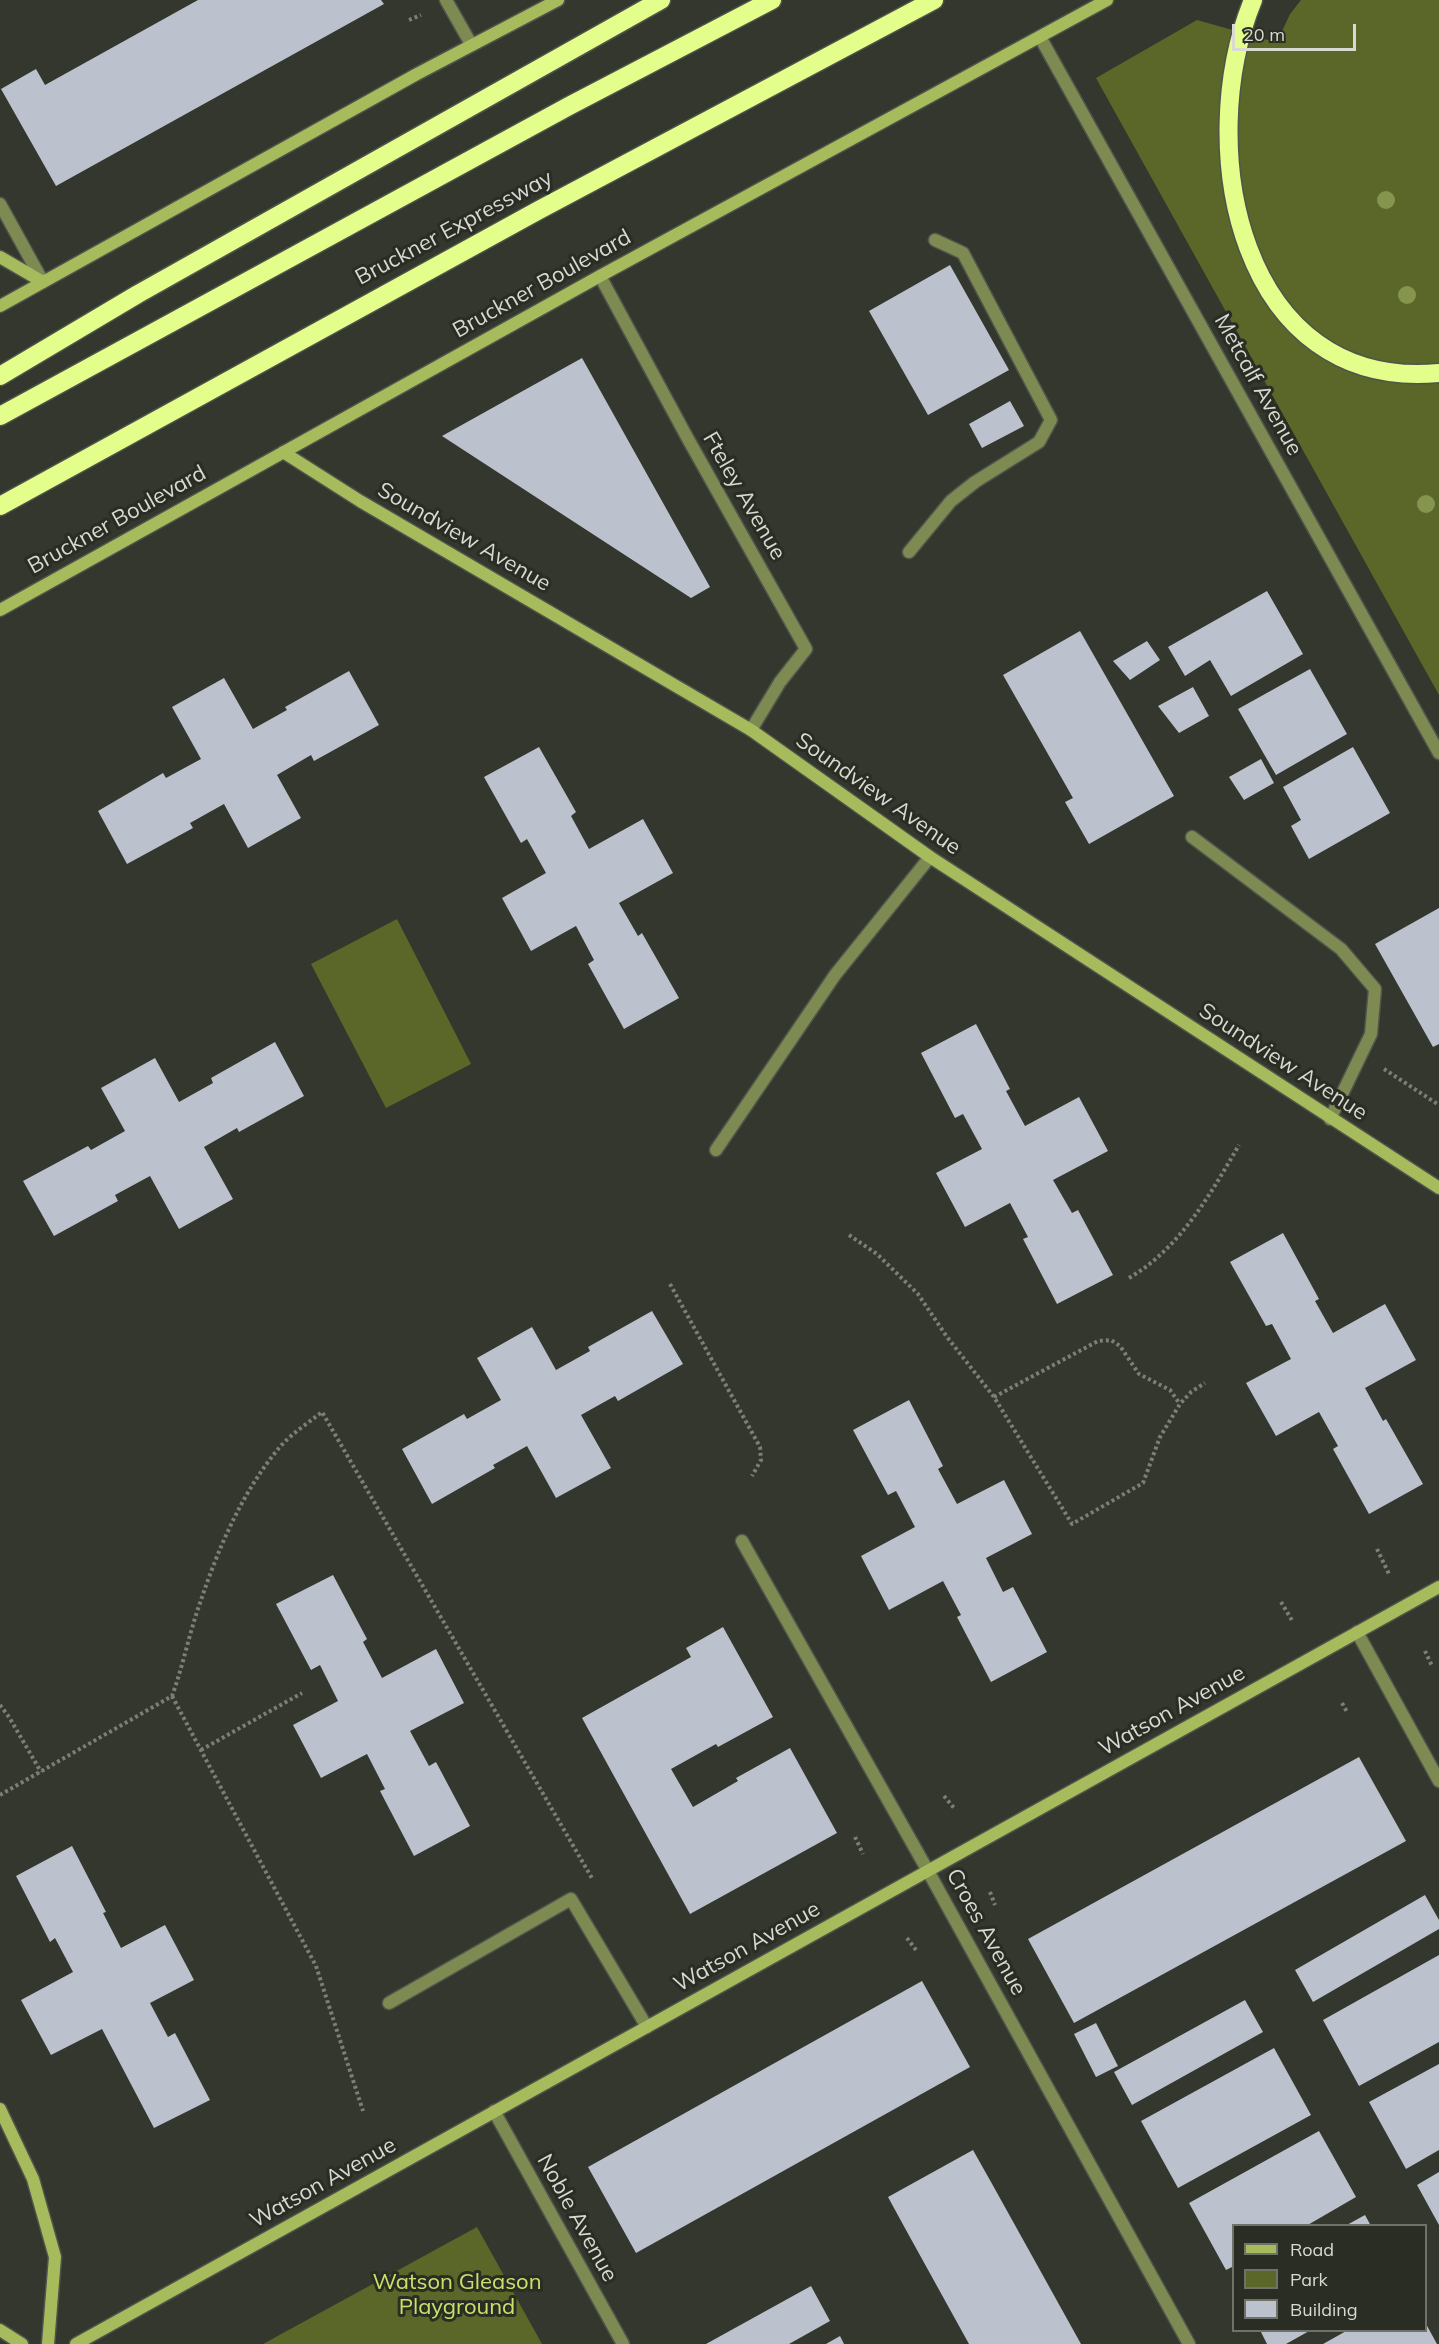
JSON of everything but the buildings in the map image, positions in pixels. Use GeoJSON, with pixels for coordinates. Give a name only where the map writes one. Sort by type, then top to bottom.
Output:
{"type":"FeatureCollection","features":[{"type":"Feature","properties":{"kind":"highway"},"geometry":{"type":"LineString","coordinates":[[0,375],[138,294],[661,0]]}},
{"type":"Feature","properties":{"kind":"highway"},"geometry":{"type":"LineString","coordinates":[[0,416],[569,106],[772,0]]}},
{"type":"Feature","properties":{"kind":"highway","name":"Bruckner Expressway"},"geometry":{"type":"LineString","coordinates":[[0,506],[508,226],[934,0]]}},
{"type":"Feature","properties":{"kind":"highway"},"geometry":{"type":"LineString","coordinates":[[1252,0],[1232,74],[1227,134],[1232,189],[1238,216],[1258,268],[1284,314],[1322,348],[1372,370],[1395,374],[1439,373]]}},
{"type":"Feature","properties":{"kind":"main road"},"geometry":{"type":"LineString","coordinates":[[0,306],[471,44],[558,0]]}},
{"type":"Feature","properties":{"kind":"main road","name":"Bruckner Boulevard"},"geometry":{"type":"LineString","coordinates":[[0,610],[600,276],[1107,0]]}},
{"type":"Feature","properties":{"kind":"main road"},"geometry":{"type":"LineString","coordinates":[[0,257],[44,282]]}},
{"type":"Feature","properties":{"kind":"main road","name":"Soundview Avenue"},"geometry":{"type":"LineString","coordinates":[[283,452],[360,501],[751,730],[930,857],[1439,1188]]}},
{"type":"Feature","properties":{"kind":"main road","name":"Watson Avenue"},"geometry":{"type":"LineString","coordinates":[[76,2344],[1439,1587]]}},
{"type":"Feature","properties":{"kind":"main road"},"geometry":{"type":"LineString","coordinates":[[0,2109],[33,2179],[55,2257],[48,2344]]}},
{"type":"Feature","properties":{"kind":"main road"},"geometry":{"type":"LineString","coordinates":[[0,2330],[21,2344]]}},
{"type":"Feature","properties":{"kind":"street"},"geometry":{"type":"LineString","coordinates":[[446,0],[471,44]]}},
{"type":"Feature","properties":{"kind":"street","name":"Metcalf Avenue"},"geometry":{"type":"LineString","coordinates":[[1040,37],[1439,753]]}},
{"type":"Feature","properties":{"kind":"street"},"geometry":{"type":"LineString","coordinates":[[0,204],[44,282]]}},
{"type":"Feature","properties":{"kind":"street"},"geometry":{"type":"LineString","coordinates":[[909,552],[951,501],[975,482],[1039,442],[1051,420],[963,253],[935,240]]}},
{"type":"Feature","properties":{"kind":"street","name":"Fteley Avenue"},"geometry":{"type":"LineString","coordinates":[[600,276],[688,440],[806,649],[780,682],[751,730]]}},
{"type":"Feature","properties":{"kind":"street"},"geometry":{"type":"LineString","coordinates":[[1192,837],[1341,949],[1375,989],[1371,1034],[1330,1119]]}},
{"type":"Feature","properties":{"kind":"street"},"geometry":{"type":"LineString","coordinates":[[716,1150],[835,975],[930,857]]}},
{"type":"Feature","properties":{"kind":"street","name":"Croes Avenue"},"geometry":{"type":"LineString","coordinates":[[742,1541],[928,1871],[1189,2344]]}},
{"type":"Feature","properties":{"kind":"street"},"geometry":{"type":"LineString","coordinates":[[1357,1632],[1439,1781]]}},
{"type":"Feature","properties":{"kind":"street"},"geometry":{"type":"LineString","coordinates":[[389,2003],[571,1899],[647,2027]]}},
{"type":"Feature","properties":{"kind":"street","name":"Noble Avenue"},"geometry":{"type":"LineString","coordinates":[[494,2111],[623,2344]]}},
{"type":"Feature","properties":{"kind":"path"},"geometry":{"type":"LineString","coordinates":[[409,20],[421,15]]}},
{"type":"Feature","properties":{"kind":"path"},"geometry":{"type":"LineString","coordinates":[[1381,1068],[1439,1105]]}},
{"type":"Feature","properties":{"kind":"path"},"geometry":{"type":"LineString","coordinates":[[1129,1278],[1162,1255],[1178,1238],[1204,1202],[1239,1145]]}},
{"type":"Feature","properties":{"kind":"path"},"geometry":{"type":"LineString","coordinates":[[849,1236],[877,1254],[918,1294],[947,1337],[994,1397],[1072,1524],[1143,1483],[1160,1437],[1180,1404],[1204,1383]]}},
{"type":"Feature","properties":{"kind":"path"},"geometry":{"type":"LineString","coordinates":[[670,1284],[759,1448],[761,1460],[752,1476]]}},
{"type":"Feature","properties":{"kind":"path"},"geometry":{"type":"LineString","coordinates":[[994,1397],[1098,1341],[1111,1340],[1120,1346],[1139,1374],[1170,1390],[1180,1404]]}},
{"type":"Feature","properties":{"kind":"path"},"geometry":{"type":"LineString","coordinates":[[0,1795],[172,1696],[186,1658],[199,1605],[241,1505],[281,1446],[322,1412],[597,1886]]}},
{"type":"Feature","properties":{"kind":"path"},"geometry":{"type":"LineString","coordinates":[[1377,1549],[1389,1574]]}},
{"type":"Feature","properties":{"kind":"path"},"geometry":{"type":"LineString","coordinates":[[1281,1602],[1293,1622]]}},
{"type":"Feature","properties":{"kind":"path"},"geometry":{"type":"LineString","coordinates":[[1425,1651],[1432,1666]]}},
{"type":"Feature","properties":{"kind":"path"},"geometry":{"type":"LineString","coordinates":[[201,1750],[302,1693]]}},
{"type":"Feature","properties":{"kind":"path"},"geometry":{"type":"LineString","coordinates":[[172,1696],[316,1966],[363,2111]]}},
{"type":"Feature","properties":{"kind":"path"},"geometry":{"type":"LineString","coordinates":[[1342,1703],[1347,1713]]}},
{"type":"Feature","properties":{"kind":"path"},"geometry":{"type":"LineString","coordinates":[[0,1705],[41,1772]]}},
{"type":"Feature","properties":{"kind":"path"},"geometry":{"type":"LineString","coordinates":[[944,1796],[954,1808]]}},
{"type":"Feature","properties":{"kind":"path"},"geometry":{"type":"LineString","coordinates":[[855,1838],[863,1854]]}},
{"type":"Feature","properties":{"kind":"path"},"geometry":{"type":"LineString","coordinates":[[990,1892],[995,1905]]}},
{"type":"Feature","properties":{"kind":"path"},"geometry":{"type":"LineString","coordinates":[[908,1938],[916,1950]]}},
{"type":"Feature","properties":{"kind":"green space"},"geometry":{"type":"Polygon","coordinates":[[[1301,0],[1439,0],[1439,695],[1096,78],[1197,20],[1268,40],[1278,40],[1290,14],[1301,0]]]}},
{"type":"Feature","properties":{"kind":"green space"},"geometry":{"type":"Polygon","coordinates":[[[397,919],[471,1064],[386,1108],[311,964],[397,919]]]}},
{"type":"Feature","properties":{"kind":"green space","name":"Watson Gleason Playground"},"geometry":{"type":"Polygon","coordinates":[[[477,2227],[542,2344],[263,2344],[477,2227]]]}}]}
